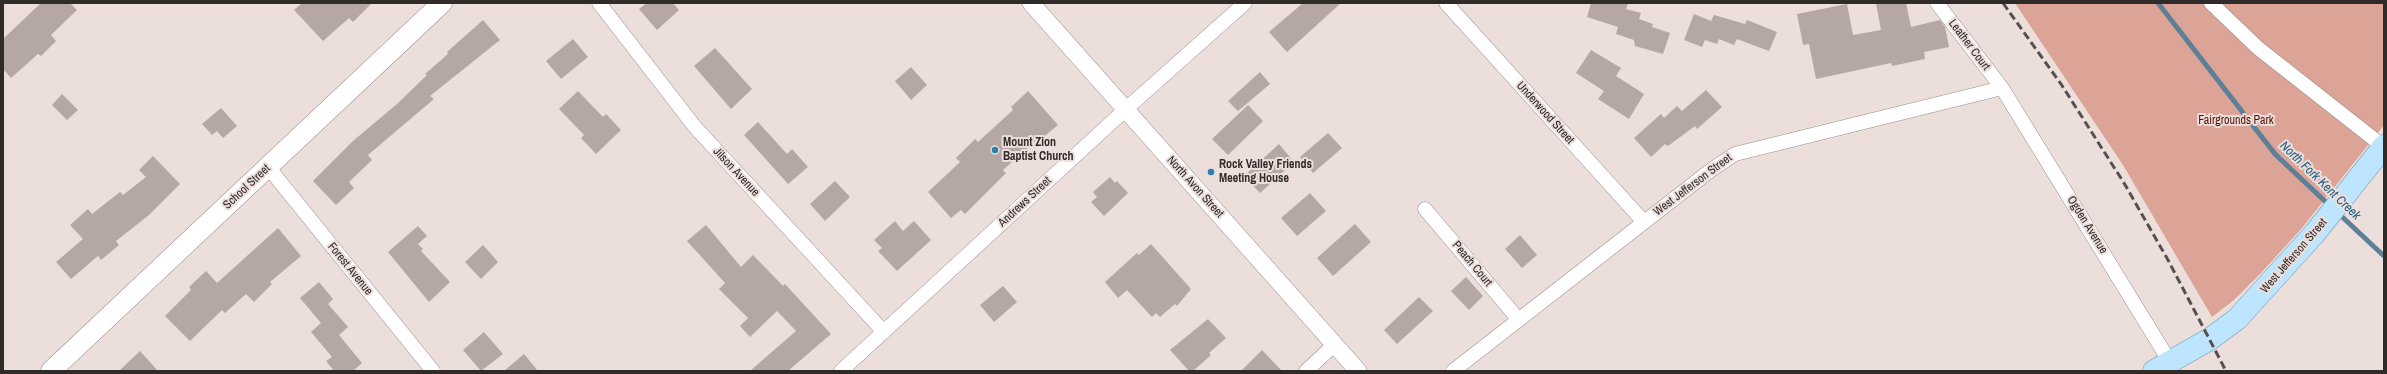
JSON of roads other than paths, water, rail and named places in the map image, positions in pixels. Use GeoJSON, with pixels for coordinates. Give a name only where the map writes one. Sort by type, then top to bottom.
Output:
{"type":"FeatureCollection","features":[{"type":"Feature","properties":{"kind":"main road","name":"School Street"},"geometry":{"type":"LineString","coordinates":[[51,371],[442,3]]}},
{"type":"Feature","properties":{"kind":"main road","name":"West Jefferson Street"},"geometry":{"type":"LineString","coordinates":[[2162,367],[2210,339],[2237,319],[2315,233],[2384,146]]}},
{"type":"Feature","properties":{"kind":"street","name":"Jilson Avenue"},"geometry":{"type":"LineString","coordinates":[[599,3],[695,127],[884,332]]}},
{"type":"Feature","properties":{"kind":"street","name":"North Avon Street"},"geometry":{"type":"LineString","coordinates":[[1031,3],[1358,371]]}},
{"type":"Feature","properties":{"kind":"street","name":"Andrews Street"},"geometry":{"type":"LineString","coordinates":[[841,371],[1126,109],[1245,3]]}},
{"type":"Feature","properties":{"kind":"street","name":"Underwood Street"},"geometry":{"type":"LineString","coordinates":[[1446,3],[1644,222]]}},
{"type":"Feature","properties":{"kind":"street","name":"Leather Court"},"geometry":{"type":"LineString","coordinates":[[1937,3],[2002,88]]}},
{"type":"Feature","properties":{"kind":"street"},"geometry":{"type":"LineString","coordinates":[[2210,3],[2258,48],[2384,146]]}},
{"type":"Feature","properties":{"kind":"street","name":"West Jefferson Street"},"geometry":{"type":"LineString","coordinates":[[1454,371],[1711,170],[1736,154],[2002,88]]}},
{"type":"Feature","properties":{"kind":"street","name":"Ogden Avenue"},"geometry":{"type":"LineString","coordinates":[[2002,88],[2162,367]]}},
{"type":"Feature","properties":{"kind":"street","name":"Forest Avenue"},"geometry":{"type":"LineString","coordinates":[[268,167],[432,371]]}},
{"type":"Feature","properties":{"kind":"street","name":"Peach Court"},"geometry":{"type":"LineString","coordinates":[[1425,209],[1519,320]]}},
{"type":"Feature","properties":{"kind":"street"},"geometry":{"type":"LineString","coordinates":[[1306,371],[1335,344]]}},
{"type":"Feature","properties":{"kind":"waterway","name":"North Fork Kent Creek"},"geometry":{"type":"LineString","coordinates":[[2158,3],[2275,154],[2330,206]]}},
{"type":"Feature","properties":{"kind":"waterway","name":"North Fork Kent Creek"},"geometry":{"type":"LineString","coordinates":[[2338,213],[2384,256]]}},
{"type":"Feature","properties":{"kind":"railway"},"geometry":{"type":"LineString","coordinates":[[2003,3],[2061,84],[2124,183],[2168,260],[2226,371]]}},
{"type":"Feature","properties":{"kind":"place","name":"Mount Zion Baptist Church"},"geometry":{"type":"Point","coordinates":[995,150]}},
{"type":"Feature","properties":{"kind":"place","name":"Rock Valley Friends Meeting House"},"geometry":{"type":"Point","coordinates":[1211,172]}},
{"type":"Feature","properties":{"kind":"park label","name":"Fairgrounds Park"},"geometry":{"type":"Point","coordinates":[2236,121]}}]}
